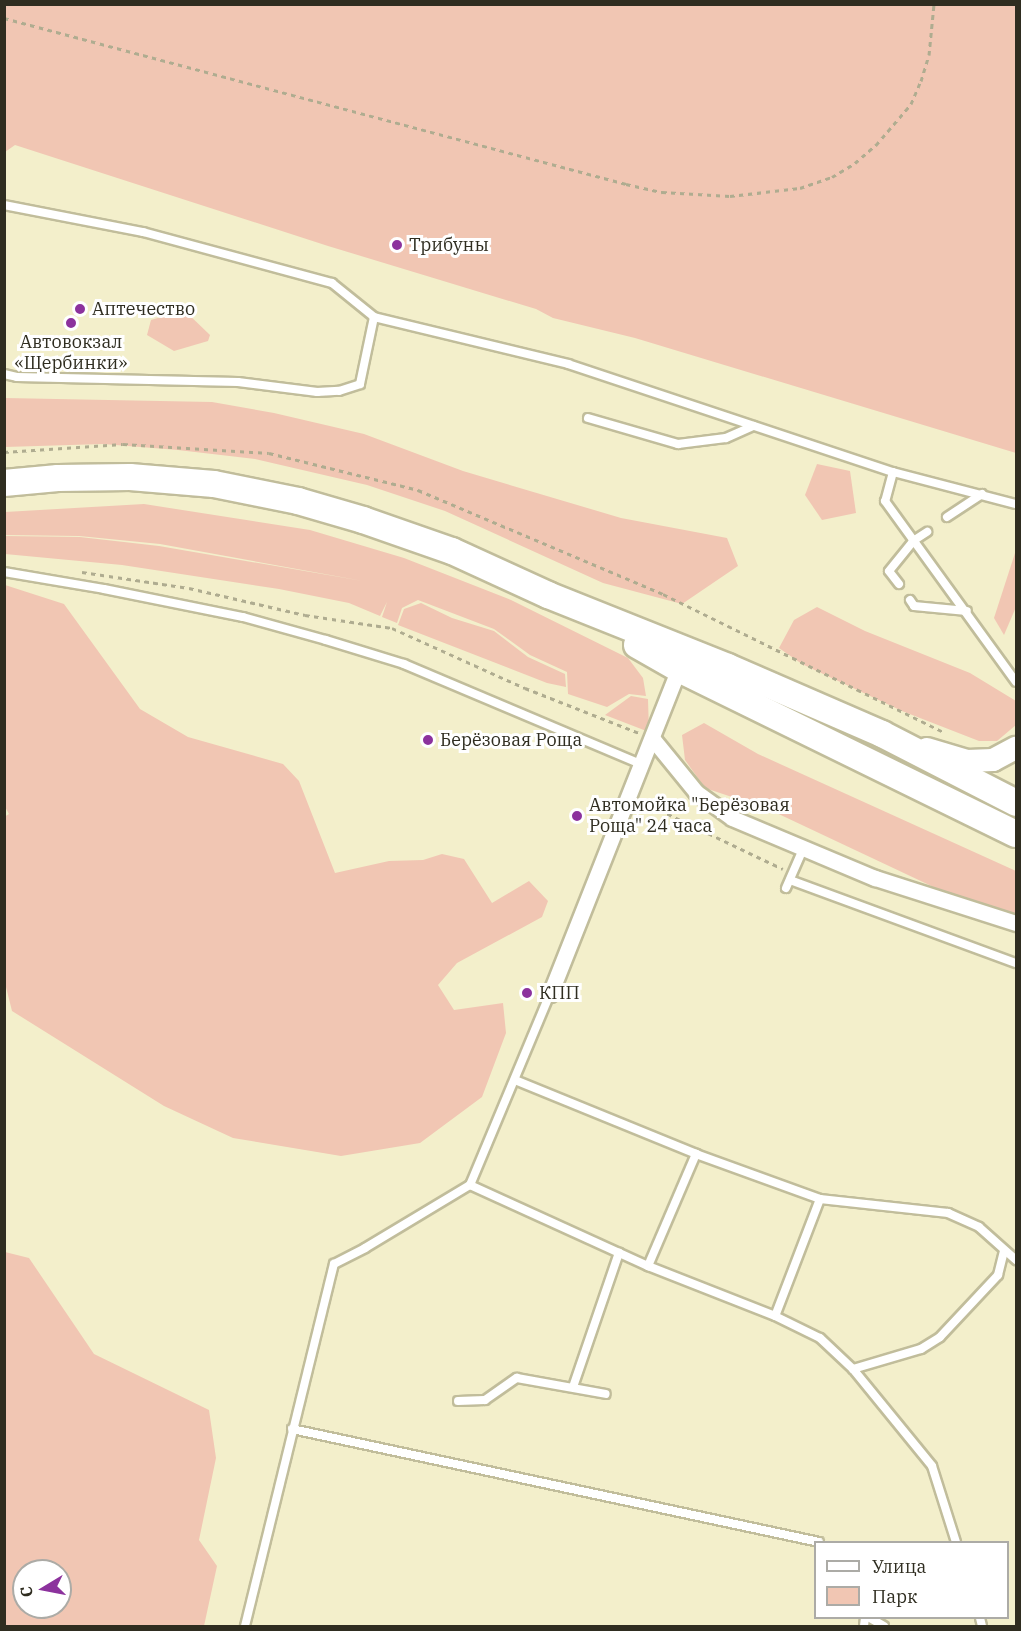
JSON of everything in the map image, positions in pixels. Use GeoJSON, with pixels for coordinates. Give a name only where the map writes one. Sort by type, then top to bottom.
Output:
{"type":"FeatureCollection","features":[{"type":"Feature","properties":{"kind":"main road"},"geometry":{"type":"LineString","coordinates":[[4,483],[58,478],[130,477],[214,484],[298,501],[363,520],[452,550],[548,595],[728,667],[882,734],[1017,803]]}},
{"type":"Feature","properties":{"kind":"main road"},"geometry":{"type":"LineString","coordinates":[[548,595],[679,669],[1017,834]]}},
{"type":"Feature","properties":{"kind":"main road"},"geometry":{"type":"LineString","coordinates":[[882,734],[967,762],[993,760],[1017,748]]}},
{"type":"Feature","properties":{"kind":"street"},"geometry":{"type":"LineString","coordinates":[[550,994],[679,669]]}},
{"type":"Feature","properties":{"kind":"street"},"geometry":{"type":"LineString","coordinates":[[652,738],[696,792],[712,806],[732,818],[875,878],[1017,923]]}},
{"type":"Feature","properties":{"kind":"lane"},"geometry":{"type":"LineString","coordinates":[[4,205],[143,232],[332,284],[374,317],[568,364],[892,472],[1017,504]]}},
{"type":"Feature","properties":{"kind":"lane"},"geometry":{"type":"LineString","coordinates":[[4,374],[17,377],[238,382],[316,392],[339,391],[360,384],[374,317]]}},
{"type":"Feature","properties":{"kind":"lane"},"geometry":{"type":"LineString","coordinates":[[588,418],[678,444],[726,438],[753,426]]}},
{"type":"Feature","properties":{"kind":"lane"},"geometry":{"type":"LineString","coordinates":[[892,472],[885,501],[1017,682]]}},
{"type":"Feature","properties":{"kind":"lane"},"geometry":{"type":"LineString","coordinates":[[947,517],[982,494]]}},
{"type":"Feature","properties":{"kind":"lane"},"geometry":{"type":"LineString","coordinates":[[898,584],[890,571],[914,542],[927,532]]}},
{"type":"Feature","properties":{"kind":"lane"},"geometry":{"type":"LineString","coordinates":[[4,572],[104,588],[243,617],[404,664],[641,764]]}},
{"type":"Feature","properties":{"kind":"lane"},"geometry":{"type":"LineString","coordinates":[[910,600],[914,606],[967,611]]}},
{"type":"Feature","properties":{"kind":"lane"},"geometry":{"type":"LineString","coordinates":[[802,849],[790,881],[1017,963]]}},
{"type":"Feature","properties":{"kind":"lane"},"geometry":{"type":"LineString","coordinates":[[245,1626],[334,1264],[470,1185],[550,994]]}},
{"type":"Feature","properties":{"kind":"lane"},"geometry":{"type":"LineString","coordinates":[[515,1080],[696,1154],[820,1199],[948,1213],[979,1227],[1017,1260]]}},
{"type":"Feature","properties":{"kind":"lane"},"geometry":{"type":"LineString","coordinates":[[648,1266],[696,1154]]}},
{"type":"Feature","properties":{"kind":"lane"},"geometry":{"type":"LineString","coordinates":[[470,1185],[648,1266],[775,1316],[820,1338],[853,1369],[932,1466],[956,1541]]}},
{"type":"Feature","properties":{"kind":"lane"},"geometry":{"type":"LineString","coordinates":[[775,1316],[820,1199]]}},
{"type":"Feature","properties":{"kind":"lane"},"geometry":{"type":"LineString","coordinates":[[853,1369],[921,1349],[940,1336],[998,1275],[1004,1251]]}},
{"type":"Feature","properties":{"kind":"lane"},"geometry":{"type":"LineString","coordinates":[[573,1387],[619,1253]]}},
{"type":"Feature","properties":{"kind":"lane"},"geometry":{"type":"LineString","coordinates":[[458,1401],[485,1401],[517,1378],[606,1394]]}},
{"type":"Feature","properties":{"kind":"lane"},"geometry":{"type":"LineString","coordinates":[[292,1429],[814,1541]]}},
{"type":"Feature","properties":{"kind":"path"},"geometry":{"type":"LineString","coordinates":[[4,18],[626,184],[662,192],[730,195],[800,188],[832,177],[855,163],[876,146],[911,104],[921,81],[929,55],[934,4]]}},
{"type":"Feature","properties":{"kind":"path"},"geometry":{"type":"LineString","coordinates":[[628,795],[790,881]]}},
{"type":"Feature","properties":{"kind":"green space"},"geometry":{"type":"Polygon","coordinates":[[[5,4],[1016,5],[1016,453],[635,338],[553,318],[536,309],[328,246],[15,145],[5,152],[5,4]]]}},
{"type":"Feature","properties":{"kind":"green space"},"geometry":{"type":"Polygon","coordinates":[[[184,310],[210,335],[208,341],[174,351],[147,335],[151,320],[184,310]]]}},
{"type":"Feature","properties":{"kind":"green space"},"geometry":{"type":"Polygon","coordinates":[[[5,398],[212,402],[274,413],[364,434],[463,471],[621,518],[727,538],[738,566],[682,604],[603,583],[445,511],[367,485],[255,459],[103,444],[5,447],[5,398]]]}},
{"type":"Feature","properties":{"kind":"green space"},"geometry":{"type":"Polygon","coordinates":[[[817,464],[850,471],[856,513],[822,520],[805,495],[817,464]]]}},
{"type":"Feature","properties":{"kind":"green space"},"geometry":{"type":"Polygon","coordinates":[[[144,504],[310,530],[404,558],[511,600],[628,658],[643,678],[646,696],[629,694],[607,707],[568,694],[567,672],[530,655],[494,629],[418,600],[402,608],[397,623],[382,617],[387,602],[380,616],[349,603],[279,589],[122,565],[5,554],[5,536],[80,537],[159,546],[363,581],[160,544],[79,536],[5,535],[5,512],[144,504]]]}},
{"type":"Feature","properties":{"kind":"green space"},"geometry":{"type":"Polygon","coordinates":[[[1016,550],[1016,607],[1004,635],[994,618],[1016,550]]]}},
{"type":"Feature","properties":{"kind":"green space"},"geometry":{"type":"Polygon","coordinates":[[[5,585],[64,604],[140,709],[188,737],[283,764],[299,781],[335,873],[389,861],[423,860],[442,854],[464,859],[492,903],[529,881],[548,901],[542,917],[457,963],[438,985],[454,1010],[503,1003],[506,1033],[482,1097],[420,1143],[341,1156],[233,1138],[164,1106],[12,1011],[4,979],[4,817],[9,814],[4,805],[5,585]]]}},
{"type":"Feature","properties":{"kind":"green space"},"geometry":{"type":"Polygon","coordinates":[[[421,603],[452,618],[494,631],[528,657],[565,674],[566,687],[547,683],[398,625],[404,609],[421,603]]]}},
{"type":"Feature","properties":{"kind":"green space"},"geometry":{"type":"Polygon","coordinates":[[[817,607],[865,631],[970,673],[1016,701],[1016,725],[997,741],[979,741],[902,711],[802,664],[779,648],[794,620],[817,607]]]}},
{"type":"Feature","properties":{"kind":"green space"},"geometry":{"type":"Polygon","coordinates":[[[631,696],[648,699],[649,732],[605,715],[631,696]]]}},
{"type":"Feature","properties":{"kind":"green space"},"geometry":{"type":"Polygon","coordinates":[[[704,723],[758,754],[1016,871],[1016,915],[942,891],[768,809],[705,788],[685,760],[682,735],[704,723]]]}},
{"type":"Feature","properties":{"kind":"green space"},"geometry":{"type":"Polygon","coordinates":[[[5,1252],[29,1258],[94,1354],[209,1410],[216,1458],[199,1540],[217,1566],[204,1626],[5,1626],[5,1252]]]}},
{"type":"Feature","properties":{"kind":"place","name":"Трибуны"},"geometry":{"type":"Point","coordinates":[397,245]}},
{"type":"Feature","properties":{"kind":"place","name":"Аптечество"},"geometry":{"type":"Point","coordinates":[80,309]}},
{"type":"Feature","properties":{"kind":"place","name":"Автовокзал «Щербинки»"},"geometry":{"type":"Point","coordinates":[71,323]}},
{"type":"Feature","properties":{"kind":"place","name":"Берёзовая Роща"},"geometry":{"type":"Point","coordinates":[428,740]}},
{"type":"Feature","properties":{"kind":"place","name":"Автомойка \"Берёзовая Роща\" 24 часа"},"geometry":{"type":"Point","coordinates":[577,816]}},
{"type":"Feature","properties":{"kind":"place","name":"КПП"},"geometry":{"type":"Point","coordinates":[527,993]}}]}
